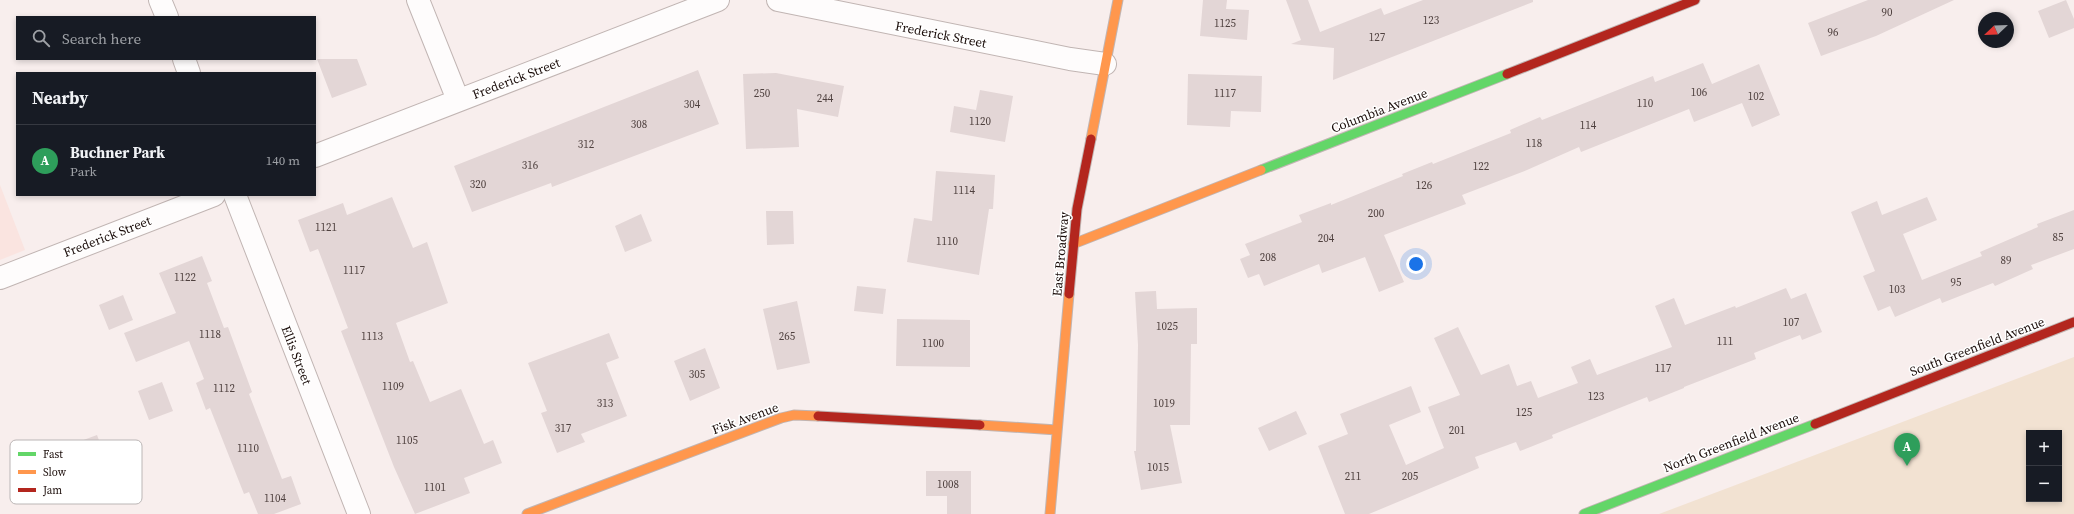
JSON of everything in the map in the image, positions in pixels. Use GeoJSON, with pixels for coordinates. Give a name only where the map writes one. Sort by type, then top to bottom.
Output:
{"type":"FeatureCollection","features":[{"type":"Feature","properties":{"kind":"street"},"geometry":{"type":"LineString","coordinates":[[160,0],[167,16]]}},
{"type":"Feature","properties":{"kind":"street"},"geometry":{"type":"LineString","coordinates":[[418,0],[458,100]]}},
{"type":"Feature","properties":{"kind":"street","name":"Frederick Street"},"geometry":{"type":"LineString","coordinates":[[316,156],[718,0]]}},
{"type":"Feature","properties":{"kind":"street","name":"Frederick Street"},"geometry":{"type":"LineString","coordinates":[[778,0],[1070,59],[1105,64]]}},
{"type":"Feature","properties":{"kind":"street","name":"East Broadway"},"geometry":{"type":"LineString","coordinates":[[1050,514],[1077,209],[1118,0]]}},
{"type":"Feature","properties":{"kind":"street","name":"Columbia Avenue"},"geometry":{"type":"LineString","coordinates":[[1073,244],[1695,0]]}},
{"type":"Feature","properties":{"kind":"street"},"geometry":{"type":"LineString","coordinates":[[184,60],[189,72]]}},
{"type":"Feature","properties":{"kind":"street","name":"Frederick Street"},"geometry":{"type":"LineString","coordinates":[[0,278],[211,196]]}},
{"type":"Feature","properties":{"kind":"street","name":"Ellis Street"},"geometry":{"type":"LineString","coordinates":[[235,196],[359,514]]}},
{"type":"Feature","properties":{"kind":"street","name":"South Greenfield Avenue"},"geometry":{"type":"LineString","coordinates":[[1889,395],[2074,322]]}},
{"type":"Feature","properties":{"kind":"street","name":"North Greenfield Avenue"},"geometry":{"type":"LineString","coordinates":[[1584,514],[1889,395]]}},
{"type":"Feature","properties":{"kind":"street","name":"Fisk Avenue"},"geometry":{"type":"LineString","coordinates":[[527,514],[781,418],[794,416],[864,417],[1057,430]]}},
{"type":"Feature","properties":{"kind":"shaded area"},"geometry":{"type":"Polygon","coordinates":[[[0,185],[25,250],[0,260],[0,185]]]}},
{"type":"Feature","properties":{"kind":"shaded area"},"geometry":{"type":"Polygon","coordinates":[[[2074,357],[2074,514],[1659,514],[2074,357]]]}},
{"type":"Feature","properties":{"kind":"building"},"geometry":{"type":"Polygon","coordinates":[[[1203,0],[1227,0],[1226,9],[1249,10],[1247,40],[1200,36],[1203,0]]]}},
{"type":"Feature","properties":{"kind":"building"},"geometry":{"type":"Polygon","coordinates":[[[1286,0],[1308,0],[1320,32],[1381,8],[1384,15],[1423,0],[1533,0],[1533,2],[1333,80],[1334,48],[1291,44],[1301,40],[1286,0]]]}},
{"type":"Feature","properties":{"kind":"building"},"geometry":{"type":"Polygon","coordinates":[[[1868,0],[1954,0],[1876,36],[1821,56],[1808,23],[1868,0]]]}},
{"type":"Feature","properties":{"kind":"building"},"geometry":{"type":"Polygon","coordinates":[[[2066,0],[2074,19],[2074,28],[2049,38],[2038,11],[2066,0]]]}},
{"type":"Feature","properties":{"kind":"building"},"geometry":{"type":"Polygon","coordinates":[[[317,59],[357,59],[367,85],[332,98],[317,59]]]}},
{"type":"Feature","properties":{"kind":"building"},"geometry":{"type":"Polygon","coordinates":[[[1703,63],[1712,84],[1759,64],[1780,115],[1752,127],[1742,103],[1694,122],[1689,109],[1581,152],[1579,147],[1527,170],[1462,195],[1466,204],[1384,235],[1404,282],[1379,292],[1365,257],[1322,273],[1319,264],[1264,286],[1259,274],[1248,278],[1240,259],[1250,255],[1245,244],[1302,222],[1299,215],[1331,203],[1331,205],[1403,176],[1402,174],[1432,162],[1433,164],[1511,133],[1510,130],[1540,117],[1542,120],[1653,76],[1655,82],[1703,63]]]}},
{"type":"Feature","properties":{"kind":"building"},"geometry":{"type":"Polygon","coordinates":[[[698,70],[719,124],[552,187],[551,183],[472,212],[454,166],[698,70]]]}},
{"type":"Feature","properties":{"kind":"building"},"geometry":{"type":"Polygon","coordinates":[[[776,73],[844,86],[838,117],[797,109],[799,147],[746,149],[743,74],[776,73]]]}},
{"type":"Feature","properties":{"kind":"building"},"geometry":{"type":"Polygon","coordinates":[[[1188,74],[1262,76],[1261,112],[1231,111],[1230,127],[1187,125],[1188,74]]]}},
{"type":"Feature","properties":{"kind":"building"},"geometry":{"type":"Polygon","coordinates":[[[980,90],[1013,96],[1005,142],[950,132],[954,106],[976,110],[980,90]]]}},
{"type":"Feature","properties":{"kind":"building"},"geometry":{"type":"Polygon","coordinates":[[[936,171],[995,175],[993,209],[989,209],[979,275],[907,262],[914,218],[932,221],[936,171]]]}},
{"type":"Feature","properties":{"kind":"building"},"geometry":{"type":"Polygon","coordinates":[[[392,197],[413,248],[427,242],[448,303],[396,323],[410,362],[413,361],[430,402],[461,389],[484,444],[493,440],[502,463],[464,478],[470,493],[415,514],[394,467],[341,331],[348,328],[318,249],[310,252],[298,220],[343,203],[347,215],[392,197]]]}},
{"type":"Feature","properties":{"kind":"building"},"geometry":{"type":"Polygon","coordinates":[[[1927,197],[1937,220],[1903,234],[1922,280],[1982,256],[1980,252],[2038,227],[2037,224],[2074,210],[2074,249],[2031,265],[2033,269],[1995,286],[1993,283],[1942,303],[1940,298],[1895,317],[1890,306],[1878,311],[1863,276],[1875,271],[1851,212],[1877,201],[1882,215],[1927,197]]]}},
{"type":"Feature","properties":{"kind":"building"},"geometry":{"type":"Polygon","coordinates":[[[766,211],[793,211],[794,244],[767,245],[766,211]]]}},
{"type":"Feature","properties":{"kind":"building"},"geometry":{"type":"Polygon","coordinates":[[[641,214],[652,241],[625,252],[615,226],[641,214]]]}},
{"type":"Feature","properties":{"kind":"building"},"geometry":{"type":"Polygon","coordinates":[[[202,256],[212,281],[207,283],[224,328],[228,327],[252,392],[249,394],[282,479],[291,476],[301,504],[274,514],[258,514],[249,492],[244,494],[210,408],[206,410],[196,383],[204,379],[189,341],[136,362],[124,333],[176,313],[159,273],[202,256]]]}},
{"type":"Feature","properties":{"kind":"building"},"geometry":{"type":"Polygon","coordinates":[[[857,286],[886,289],[883,314],[854,311],[857,286]]]}},
{"type":"Feature","properties":{"kind":"building"},"geometry":{"type":"Polygon","coordinates":[[[1786,288],[1791,299],[1806,293],[1822,332],[1802,340],[1800,335],[1754,353],[1756,359],[1649,402],[1647,397],[1552,435],[1553,438],[1520,451],[1516,442],[1475,457],[1479,468],[1369,514],[1345,514],[1318,446],[1348,434],[1340,414],[1411,386],[1421,412],[1389,425],[1406,465],[1444,448],[1428,407],[1460,395],[1434,338],[1458,327],[1481,375],[1509,364],[1517,386],[1531,381],[1538,398],[1578,383],[1571,367],[1590,359],[1597,375],[1672,347],[1655,306],[1674,298],[1685,325],[1735,306],[1736,308],[1786,288]]]}},
{"type":"Feature","properties":{"kind":"building"},"geometry":{"type":"Polygon","coordinates":[[[1156,291],[1157,309],[1197,308],[1197,344],[1191,344],[1190,425],[1170,425],[1182,483],[1141,490],[1134,451],[1136,451],[1138,345],[1135,292],[1156,291]]]}},
{"type":"Feature","properties":{"kind":"building"},"geometry":{"type":"Polygon","coordinates":[[[123,295],[133,320],[109,330],[99,305],[123,295]]]}},
{"type":"Feature","properties":{"kind":"building"},"geometry":{"type":"Polygon","coordinates":[[[797,301],[810,363],[777,370],[763,309],[797,301]]]}},
{"type":"Feature","properties":{"kind":"building"},"geometry":{"type":"Polygon","coordinates":[[[897,319],[970,320],[970,367],[896,366],[897,319]]]}},
{"type":"Feature","properties":{"kind":"building"},"geometry":{"type":"Polygon","coordinates":[[[609,333],[619,358],[606,363],[627,416],[581,434],[585,442],[557,453],[541,413],[547,411],[528,363],[609,333]]]}},
{"type":"Feature","properties":{"kind":"building"},"geometry":{"type":"Polygon","coordinates":[[[705,348],[720,388],[690,401],[674,361],[705,348]]]}},
{"type":"Feature","properties":{"kind":"building"},"geometry":{"type":"Polygon","coordinates":[[[162,382],[173,411],[149,420],[138,391],[162,382]]]}},
{"type":"Feature","properties":{"kind":"building"},"geometry":{"type":"Polygon","coordinates":[[[1296,411],[1307,434],[1269,451],[1258,428],[1296,411]]]}},
{"type":"Feature","properties":{"kind":"building"},"geometry":{"type":"Polygon","coordinates":[[[97,435],[99,440],[84,440],[97,435]]]}},
{"type":"Feature","properties":{"kind":"building"},"geometry":{"type":"Polygon","coordinates":[[[926,471],[971,471],[971,514],[947,514],[947,496],[926,496],[926,471]]]}},
{"type":"Feature","properties":{"kind":"traffic: fast"},"geometry":{"type":"LineString","coordinates":[[1261,170],[1507,74]]}},
{"type":"Feature","properties":{"kind":"traffic: fast"},"geometry":{"type":"LineString","coordinates":[[1584,514],[1815,424]]}},
{"type":"Feature","properties":{"kind":"traffic: slow"},"geometry":{"type":"LineString","coordinates":[[1091,139],[1118,0]]}},
{"type":"Feature","properties":{"kind":"traffic: slow"},"geometry":{"type":"LineString","coordinates":[[1073,244],[1261,170]]}},
{"type":"Feature","properties":{"kind":"traffic: slow"},"geometry":{"type":"LineString","coordinates":[[1050,514],[1069,294]]}},
{"type":"Feature","properties":{"kind":"traffic: slow"},"geometry":{"type":"LineString","coordinates":[[527,514],[781,418],[794,415],[818,416]]}},
{"type":"Feature","properties":{"kind":"traffic: slow"},"geometry":{"type":"LineString","coordinates":[[980,425],[1057,430]]}},
{"type":"Feature","properties":{"kind":"traffic: jam"},"geometry":{"type":"LineString","coordinates":[[1507,74],[1695,0]]}},
{"type":"Feature","properties":{"kind":"traffic: jam"},"geometry":{"type":"LineString","coordinates":[[1069,294],[1077,209],[1091,139]]}},
{"type":"Feature","properties":{"kind":"traffic: jam"},"geometry":{"type":"LineString","coordinates":[[1815,424],[2074,322]]}},
{"type":"Feature","properties":{"kind":"traffic: jam"},"geometry":{"type":"LineString","coordinates":[[818,416],[980,425]]}},
{"type":"Feature","properties":{"kind":"place","name":"Buchner Park"},"geometry":{"type":"Point","coordinates":[1907,466]}}]}
